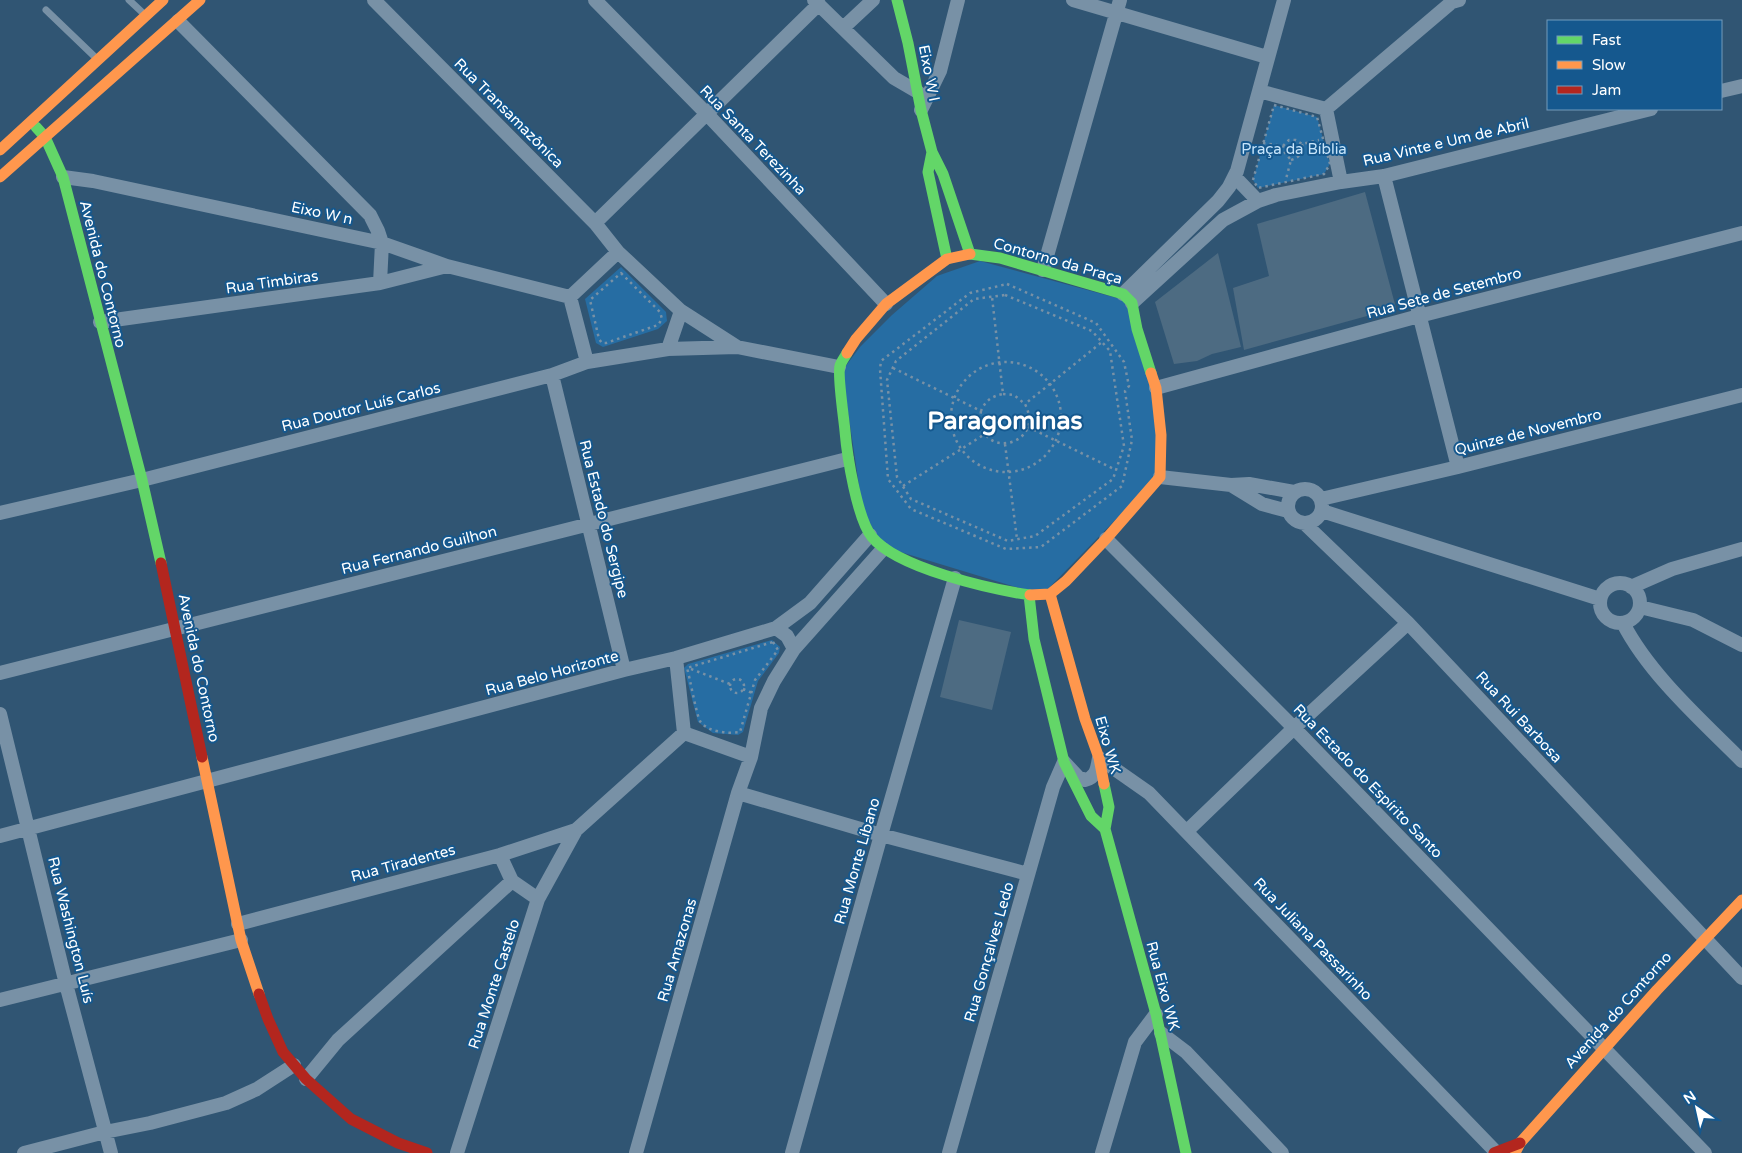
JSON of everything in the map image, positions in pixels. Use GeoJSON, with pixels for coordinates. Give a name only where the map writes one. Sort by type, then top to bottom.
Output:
{"type":"FeatureCollection","features":[{"type":"Feature","properties":{"kind":"street"},"geometry":{"type":"LineString","coordinates":[[0,150],[162,0]]}},
{"type":"Feature","properties":{"kind":"street"},"geometry":{"type":"LineString","coordinates":[[0,178],[200,0]]}},
{"type":"Feature","properties":{"kind":"street","name":"Rua Transamazônica"},"geometry":{"type":"LineString","coordinates":[[374,0],[595,223],[618,252],[681,311],[737,347]]}},
{"type":"Feature","properties":{"kind":"street","name":"Rua Santa Terezinha"},"geometry":{"type":"LineString","coordinates":[[594,0],[706,113],[886,304]]}},
{"type":"Feature","properties":{"kind":"street"},"geometry":{"type":"LineString","coordinates":[[843,28],[873,0]]}},
{"type":"Feature","properties":{"kind":"street","name":"Eixo W l"},"geometry":{"type":"LineString","coordinates":[[897,0],[932,152],[944,174],[970,254]]}},
{"type":"Feature","properties":{"kind":"street"},"geometry":{"type":"LineString","coordinates":[[921,110],[940,71],[958,0]]}},
{"type":"Feature","properties":{"kind":"street"},"geometry":{"type":"LineString","coordinates":[[1073,0],[1118,6],[1268,57]]}},
{"type":"Feature","properties":{"kind":"street"},"geometry":{"type":"LineString","coordinates":[[1127,298],[1218,201],[1235,177],[1284,0]]}},
{"type":"Feature","properties":{"kind":"street"},"geometry":{"type":"LineString","coordinates":[[1326,108],[1454,1]]}},
{"type":"Feature","properties":{"kind":"street"},"geometry":{"type":"LineString","coordinates":[[595,223],[816,2],[894,78],[918,92]]}},
{"type":"Feature","properties":{"kind":"street"},"geometry":{"type":"LineString","coordinates":[[1043,270],[1118,6]]}},
{"type":"Feature","properties":{"kind":"street"},"geometry":{"type":"LineString","coordinates":[[178,21],[370,215],[382,243],[380,283]]}},
{"type":"Feature","properties":{"kind":"street"},"geometry":{"type":"LineString","coordinates":[[1722,91],[1742,86]]}},
{"type":"Feature","properties":{"kind":"street"},"geometry":{"type":"LineString","coordinates":[[1259,91],[1326,108]]}},
{"type":"Feature","properties":{"kind":"street"},"geometry":{"type":"LineString","coordinates":[[1326,108],[1341,182]]}},
{"type":"Feature","properties":{"kind":"street","name":"Rua Vinte e Um de Abril"},"geometry":{"type":"LineString","coordinates":[[1127,298],[1223,220],[1276,195],[1341,182],[1384,176],[1646,110]]}},
{"type":"Feature","properties":{"kind":"street","name":"Avenida do Contorno"},"geometry":{"type":"LineString","coordinates":[[32,121],[45,137],[63,177],[142,480],[208,781],[240,940],[268,1019],[283,1052],[306,1079],[351,1119],[398,1143],[427,1153]]}},
{"type":"Feature","properties":{"kind":"street","name":"Eixo W l"},"geometry":{"type":"LineString","coordinates":[[932,152],[928,172],[929,180],[947,259]]}},
{"type":"Feature","properties":{"kind":"street"},"geometry":{"type":"LineString","coordinates":[[1384,176],[1458,467]]}},
{"type":"Feature","properties":{"kind":"street","name":"Eixo W n"},"geometry":{"type":"LineString","coordinates":[[63,177],[93,181],[382,243],[446,266],[570,297]]}},
{"type":"Feature","properties":{"kind":"street"},"geometry":{"type":"LineString","coordinates":[[1235,177],[1258,202]]}},
{"type":"Feature","properties":{"kind":"street","name":"Rua Sete de Setembro"},"geometry":{"type":"LineString","coordinates":[[1156,388],[1419,316],[1742,233]]}},
{"type":"Feature","properties":{"kind":"street"},"geometry":{"type":"LineString","coordinates":[[587,362],[570,297],[618,252]]}},
{"type":"Feature","properties":{"kind":"street","name":"Contorno da Praça"},"geometry":{"type":"LineString","coordinates":[[839,367],[856,339],[886,304],[947,259],[970,254],[1000,258],[1127,298],[1156,388],[1161,435],[1160,477]]}},
{"type":"Feature","properties":{"kind":"street","name":"Rua Timbiras"},"geometry":{"type":"LineString","coordinates":[[100,322],[380,283],[446,266]]}},
{"type":"Feature","properties":{"kind":"street"},"geometry":{"type":"LineString","coordinates":[[668,348],[681,311]]}},
{"type":"Feature","properties":{"kind":"street"},"geometry":{"type":"LineString","coordinates":[[737,347],[839,367],[847,459],[861,512],[870,535],[883,549],[910,563],[955,578],[1030,595],[1050,594],[1066,581],[1106,539],[1160,477],[1231,485],[1249,484],[1294,492]]}},
{"type":"Feature","properties":{"kind":"street","name":"Rua Doutor Luís Carlos"},"geometry":{"type":"LineString","coordinates":[[0,513],[142,480],[552,375],[587,362],[668,348],[737,347]]}},
{"type":"Feature","properties":{"kind":"street","name":"Rua Estado do Sergipe"},"geometry":{"type":"LineString","coordinates":[[552,375],[624,670]]}},
{"type":"Feature","properties":{"kind":"street","name":"Quinze de Novembro"},"geometry":{"type":"LineString","coordinates":[[1322,505],[1458,467],[1742,395]]}},
{"type":"Feature","properties":{"kind":"street","name":"Rua Fernando Guilhon"},"geometry":{"type":"LineString","coordinates":[[0,673],[847,459]]}},
{"type":"Feature","properties":{"kind":"street"},"geometry":{"type":"LineString","coordinates":[[1231,485],[1262,504],[1288,511]]}},
{"type":"Feature","properties":{"kind":"street"},"geometry":{"type":"LineString","coordinates":[[1322,505],[1318,517],[1312,522],[1304,523],[1294,520],[1288,511],[1288,500],[1294,492],[1304,488],[1309,489],[1314,491],[1322,505],[1600,599]]}},
{"type":"Feature","properties":{"kind":"street","name":"Rua Rui Barbosa"},"geometry":{"type":"LineString","coordinates":[[1304,523],[1408,623],[1742,978]]}},
{"type":"Feature","properties":{"kind":"street","name":"Rua Belo Horizonte"},"geometry":{"type":"LineString","coordinates":[[0,836],[624,670],[676,658],[776,628],[810,603],[870,535]]}},
{"type":"Feature","properties":{"kind":"street","name":"Rua Estado do Espírito Santo"},"geometry":{"type":"LineString","coordinates":[[1106,539],[1294,728],[1705,1153]]}},
{"type":"Feature","properties":{"kind":"street","name":"Rua Amazonas"},"geometry":{"type":"LineString","coordinates":[[636,1153],[738,793],[751,757],[761,708],[774,681],[794,649],[883,549]]}},
{"type":"Feature","properties":{"kind":"street"},"geometry":{"type":"LineString","coordinates":[[1631,587],[1672,569],[1742,549]]}},
{"type":"Feature","properties":{"kind":"street","name":"Rua Monte Líbano"},"geometry":{"type":"LineString","coordinates":[[792,1153],[955,578]]}},
{"type":"Feature","properties":{"kind":"street"},"geometry":{"type":"LineString","coordinates":[[1616,584],[1624,584],[1631,587],[1637,592],[1640,600],[1640,607],[1636,614],[1631,620],[1624,623],[1608,620],[1600,607],[1600,599],[1604,592],[1609,586],[1616,584]]}},
{"type":"Feature","properties":{"kind":"street","name":"Eixo WK"},"geometry":{"type":"LineString","coordinates":[[1050,594],[1085,719],[1099,758],[1109,808],[1105,829]]}},
{"type":"Feature","properties":{"kind":"street"},"geometry":{"type":"LineString","coordinates":[[1030,595],[1034,639],[1064,762],[1091,816],[1105,829]]}},
{"type":"Feature","properties":{"kind":"street"},"geometry":{"type":"LineString","coordinates":[[1640,607],[1693,620],[1742,646]]}},
{"type":"Feature","properties":{"kind":"street"},"geometry":{"type":"LineString","coordinates":[[1187,831],[1294,728],[1408,623]]}},
{"type":"Feature","properties":{"kind":"street"},"geometry":{"type":"LineString","coordinates":[[1624,623],[1633,642],[1652,666],[1695,714],[1742,761]]}},
{"type":"Feature","properties":{"kind":"street"},"geometry":{"type":"LineString","coordinates":[[776,628],[787,636],[794,649]]}},
{"type":"Feature","properties":{"kind":"street"},"geometry":{"type":"LineString","coordinates":[[676,658],[684,733]]}},
{"type":"Feature","properties":{"kind":"street","name":"Rua Washington Luís"},"geometry":{"type":"LineString","coordinates":[[0,714],[66,984],[111,1153]]}},
{"type":"Feature","properties":{"kind":"street"},"geometry":{"type":"LineString","coordinates":[[684,733],[751,757]]}},
{"type":"Feature","properties":{"kind":"street"},"geometry":{"type":"LineString","coordinates":[[576,830],[684,733]]}},
{"type":"Feature","properties":{"kind":"street"},"geometry":{"type":"LineString","coordinates":[[1064,762],[1078,777],[1085,780],[1092,778],[1096,772],[1099,758]]}},
{"type":"Feature","properties":{"kind":"street","name":"Rua Juliana Passarinho"},"geometry":{"type":"LineString","coordinates":[[1099,758],[1149,793],[1495,1152]]}},
{"type":"Feature","properties":{"kind":"street","name":"Rua Gonçalves Ledo"},"geometry":{"type":"LineString","coordinates":[[949,1153],[1053,787],[1064,762]]}},
{"type":"Feature","properties":{"kind":"street"},"geometry":{"type":"LineString","coordinates":[[738,793],[881,835],[1028,874]]}},
{"type":"Feature","properties":{"kind":"street","name":"Rua Eixo WK"},"geometry":{"type":"LineString","coordinates":[[1105,829],[1161,1033],[1186,1153]]}},
{"type":"Feature","properties":{"kind":"street","name":"Rua Tiradentes"},"geometry":{"type":"LineString","coordinates":[[238,924],[500,855],[576,830]]}},
{"type":"Feature","properties":{"kind":"street","name":"Rua Monte Castelo"},"geometry":{"type":"LineString","coordinates":[[457,1153],[538,899],[576,830]]}},
{"type":"Feature","properties":{"kind":"street"},"geometry":{"type":"LineString","coordinates":[[500,855],[512,881],[538,899]]}},
{"type":"Feature","properties":{"kind":"street"},"geometry":{"type":"LineString","coordinates":[[306,1079],[338,1040],[512,881]]}},
{"type":"Feature","properties":{"kind":"street","name":"Avenida do Contorno"},"geometry":{"type":"LineString","coordinates":[[1495,1152],[1517,1148],[1604,1049],[1742,900]]}},
{"type":"Feature","properties":{"kind":"street"},"geometry":{"type":"LineString","coordinates":[[0,1000],[240,940]]}},
{"type":"Feature","properties":{"kind":"street"},"geometry":{"type":"LineString","coordinates":[[1102,1153],[1135,1042],[1156,1014]]}},
{"type":"Feature","properties":{"kind":"street"},"geometry":{"type":"LineString","coordinates":[[1161,1033],[1186,1052],[1282,1153]]}},
{"type":"Feature","properties":{"kind":"street"},"geometry":{"type":"LineString","coordinates":[[24,1153],[105,1132],[150,1124],[226,1103],[256,1089],[294,1065]]}},
{"type":"Feature","properties":{"kind":"lane"},"geometry":{"type":"LineString","coordinates":[[129,0],[146,16]]}},
{"type":"Feature","properties":{"kind":"lane"},"geometry":{"type":"LineString","coordinates":[[46,10],[98,60]]}},
{"type":"Feature","properties":{"kind":"path"},"geometry":{"type":"LineString","coordinates":[[1274,105],[1317,117],[1323,140],[1330,164],[1324,174],[1258,188],[1253,180],[1274,105]]}},
{"type":"Feature","properties":{"kind":"path"},"geometry":{"type":"LineString","coordinates":[[1283,146],[1288,140],[1296,140],[1302,144],[1323,140]]}},
{"type":"Feature","properties":{"kind":"path"},"geometry":{"type":"LineString","coordinates":[[1263,143],[1283,146]]}},
{"type":"Feature","properties":{"kind":"path"},"geometry":{"type":"LineString","coordinates":[[1285,182],[1291,160],[1301,154],[1303,150],[1302,144]]}},
{"type":"Feature","properties":{"kind":"path"},"geometry":{"type":"LineString","coordinates":[[1283,146],[1285,153],[1291,160]]}},
{"type":"Feature","properties":{"kind":"path"},"geometry":{"type":"LineString","coordinates":[[622,273],[660,312],[662,319],[658,325],[602,343],[599,340],[590,300],[622,273]]}},
{"type":"Feature","properties":{"kind":"path"},"geometry":{"type":"LineString","coordinates":[[1007,284],[1096,323],[1124,362],[1129,386],[1125,391],[1132,440],[1122,486],[1041,547],[1006,549],[911,509],[888,478],[881,361],[970,293],[1007,284]]}},
{"type":"Feature","properties":{"kind":"path"},"geometry":{"type":"LineString","coordinates":[[1005,295],[1092,331],[1110,351],[1124,446],[1113,479],[1035,536],[1008,541],[911,499],[897,477],[887,380],[896,361],[974,300],[992,297],[1005,295]]}},
{"type":"Feature","properties":{"kind":"path"},"geometry":{"type":"LineString","coordinates":[[992,297],[1003,394]]}},
{"type":"Feature","properties":{"kind":"path"},"geometry":{"type":"LineString","coordinates":[[1025,404],[1102,342]]}},
{"type":"Feature","properties":{"kind":"path"},"geometry":{"type":"LineString","coordinates":[[1000,362],[1028,366],[1050,384],[1060,404],[1061,420],[1056,440],[1051,449],[1040,460],[1022,470],[997,471],[976,463],[961,449],[953,431],[951,420],[954,398],[968,377],[986,366],[1000,362]]}},
{"type":"Feature","properties":{"kind":"path"},"geometry":{"type":"LineString","coordinates":[[893,368],[981,411]]}},
{"type":"Feature","properties":{"kind":"path"},"geometry":{"type":"LineString","coordinates":[[1003,394],[1014,395],[1025,404],[1029,411],[1028,427],[1025,434],[1019,439],[1005,444],[990,439],[985,434],[979,421],[981,411],[990,398],[1003,394]]}},
{"type":"Feature","properties":{"kind":"path"},"geometry":{"type":"LineString","coordinates":[[1028,427],[1116,470]]}},
{"type":"Feature","properties":{"kind":"path"},"geometry":{"type":"LineString","coordinates":[[903,486],[985,434]]}},
{"type":"Feature","properties":{"kind":"path"},"geometry":{"type":"LineString","coordinates":[[1005,444],[1018,539]]}},
{"type":"Feature","properties":{"kind":"path"},"geometry":{"type":"LineString","coordinates":[[773,642],[778,650],[755,680],[740,732],[714,730],[707,727],[700,720],[687,668],[773,642]]}},
{"type":"Feature","properties":{"kind":"path"},"geometry":{"type":"LineString","coordinates":[[687,668],[730,684]]}},
{"type":"Feature","properties":{"kind":"path"},"geometry":{"type":"LineString","coordinates":[[733,680],[739,680],[743,683],[743,689],[740,693],[735,693],[730,688],[730,684],[733,680]]}},
{"type":"Feature","properties":{"kind":"path"},"geometry":{"type":"LineString","coordinates":[[743,689],[752,693]]}},
{"type":"Feature","properties":{"kind":"green space","name":"Praça da Bíblia"},"geometry":{"type":"Polygon","coordinates":[[[1274,105],[1317,117],[1330,164],[1324,174],[1258,188],[1253,180],[1274,105]]]}},
{"type":"Feature","properties":{"kind":"green space"},"geometry":{"type":"Polygon","coordinates":[[[980,261],[1128,301],[1154,388],[1158,476],[1042,595],[884,547],[863,512],[842,371],[860,347],[892,315],[937,276],[980,261]]]}},
{"type":"Feature","properties":{"kind":"green space"},"geometry":{"type":"Polygon","coordinates":[[[621,267],[666,312],[667,321],[658,329],[603,347],[596,343],[585,299],[621,267]]]}},
{"type":"Feature","properties":{"kind":"green space"},"geometry":{"type":"Polygon","coordinates":[[[772,640],[780,647],[779,653],[758,681],[743,732],[738,735],[713,733],[698,722],[684,668],[688,664],[772,640]]]}},
{"type":"Feature","properties":{"kind":"building"},"geometry":{"type":"Polygon","coordinates":[[[1365,192],[1396,308],[1244,350],[1233,288],[1269,276],[1257,224],[1365,192]]]}},
{"type":"Feature","properties":{"kind":"building"},"geometry":{"type":"Polygon","coordinates":[[[1218,253],[1241,347],[1212,354],[1197,361],[1174,364],[1155,302],[1218,253]]]}},
{"type":"Feature","properties":{"kind":"building"},"geometry":{"type":"Polygon","coordinates":[[[959,620],[1011,632],[992,710],[940,697],[959,620]]]}},
{"type":"Feature","properties":{"kind":"traffic: fast"},"geometry":{"type":"LineString","coordinates":[[897,0],[932,152],[943,174],[970,254]]}},
{"type":"Feature","properties":{"kind":"traffic: fast"},"geometry":{"type":"LineString","coordinates":[[36,127],[45,137],[63,177],[142,480],[161,563]]}},
{"type":"Feature","properties":{"kind":"traffic: fast"},"geometry":{"type":"LineString","coordinates":[[932,152],[928,172],[947,259]]}},
{"type":"Feature","properties":{"kind":"traffic: fast"},"geometry":{"type":"LineString","coordinates":[[970,254],[1000,258],[1123,294],[1132,303],[1137,329],[1151,373]]}},
{"type":"Feature","properties":{"kind":"traffic: fast"},"geometry":{"type":"LineString","coordinates":[[847,353],[839,370],[846,442],[857,502],[872,537],[884,548],[922,567],[992,588],[1030,595]]}},
{"type":"Feature","properties":{"kind":"traffic: fast"},"geometry":{"type":"LineString","coordinates":[[1029,595],[1034,639],[1064,762],[1091,816],[1105,829]]}},
{"type":"Feature","properties":{"kind":"traffic: fast"},"geometry":{"type":"LineString","coordinates":[[1104,784],[1109,807],[1105,829],[1156,1014],[1186,1153]]}},
{"type":"Feature","properties":{"kind":"traffic: slow"},"geometry":{"type":"LineString","coordinates":[[0,150],[163,0]]}},
{"type":"Feature","properties":{"kind":"traffic: slow"},"geometry":{"type":"LineString","coordinates":[[0,177],[200,0]]}},
{"type":"Feature","properties":{"kind":"traffic: slow"},"geometry":{"type":"LineString","coordinates":[[847,353],[856,339],[886,304],[947,259],[970,254]]}},
{"type":"Feature","properties":{"kind":"traffic: slow"},"geometry":{"type":"LineString","coordinates":[[1030,595],[1050,594],[1066,581],[1106,539],[1160,477],[1161,435],[1156,388],[1151,373]]}},
{"type":"Feature","properties":{"kind":"traffic: slow"},"geometry":{"type":"LineString","coordinates":[[1050,594],[1085,719],[1099,758],[1104,784]]}},
{"type":"Feature","properties":{"kind":"traffic: slow"},"geometry":{"type":"LineString","coordinates":[[202,757],[241,940],[259,994]]}},
{"type":"Feature","properties":{"kind":"traffic: slow"},"geometry":{"type":"LineString","coordinates":[[1515,1153],[1520,1143],[1657,990],[1742,900]]}},
{"type":"Feature","properties":{"kind":"traffic: jam"},"geometry":{"type":"LineString","coordinates":[[161,563],[202,757]]}},
{"type":"Feature","properties":{"kind":"traffic: jam"},"geometry":{"type":"LineString","coordinates":[[259,994],[283,1052],[306,1079],[351,1119],[398,1143],[427,1153]]}},
{"type":"Feature","properties":{"kind":"traffic: jam"},"geometry":{"type":"LineString","coordinates":[[1494,1153],[1520,1143]]}},
{"type":"Feature","properties":{"kind":"district","name":"Paragominas"},"geometry":{"type":"Point","coordinates":[1005,421]}}]}
